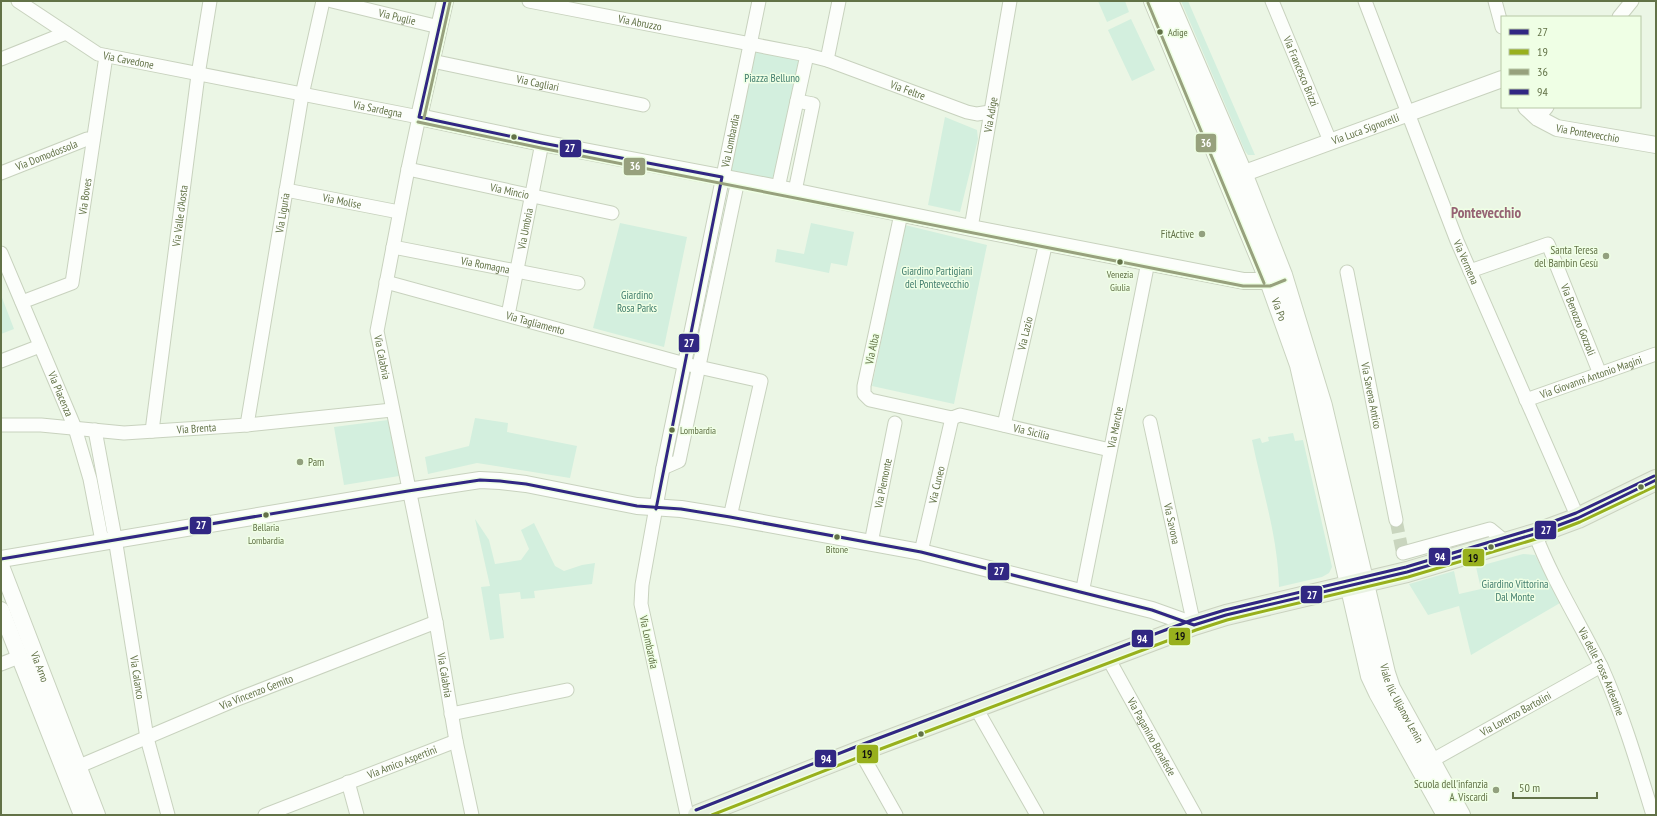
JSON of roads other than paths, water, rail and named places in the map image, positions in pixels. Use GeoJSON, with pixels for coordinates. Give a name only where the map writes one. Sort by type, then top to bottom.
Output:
{"type":"FeatureCollection","features":[{"type":"Feature","properties":{"kind":"main road","name":"Via Po"},"geometry":{"type":"LineString","coordinates":[[1153,1],[1236,176]]}},
{"type":"Feature","properties":{"kind":"main road","name":"Via Po"},"geometry":{"type":"LineString","coordinates":[[1169,1],[1276,278],[1283,317],[1300,372],[1356,584]]}},
{"type":"Feature","properties":{"kind":"main road"},"geometry":{"type":"LineString","coordinates":[[698,815],[860,751],[1194,625],[1226,615],[1356,584],[1404,558],[1507,543],[1578,518],[1656,480]]}},
{"type":"Feature","properties":{"kind":"main road","name":"Viale Ilic Uljanov Lenin"},"geometry":{"type":"LineString","coordinates":[[1356,584],[1387,678],[1431,762],[1461,815]]}},
{"type":"Feature","properties":{"kind":"main road","name":"Viale Ilic Uljanov Lenin"},"geometry":{"type":"LineString","coordinates":[[1356,584],[1370,676],[1446,815]]}},
{"type":"Feature","properties":{"kind":"street","name":"Via Cavedone"},"geometry":{"type":"LineString","coordinates":[[18,1],[98,54],[198,75]]}},
{"type":"Feature","properties":{"kind":"street","name":"Via Valle d'Aosta"},"geometry":{"type":"LineString","coordinates":[[152,431],[198,75],[210,1]]}},
{"type":"Feature","properties":{"kind":"street","name":"Via Liguria"},"geometry":{"type":"LineString","coordinates":[[247,425],[302,95],[323,1]]}},
{"type":"Feature","properties":{"kind":"street","name":"Via Puglie"},"geometry":{"type":"LineString","coordinates":[[332,1],[439,27]]}},
{"type":"Feature","properties":{"kind":"street","name":"Via Calabria"},"geometry":{"type":"LineString","coordinates":[[445,1],[399,212],[377,331],[408,491],[436,622],[451,714],[472,815]]}},
{"type":"Feature","properties":{"kind":"street","name":"Via Abruzzo"},"geometry":{"type":"LineString","coordinates":[[529,1],[569,5],[750,42]]}},
{"type":"Feature","properties":{"kind":"street","name":"Via Lombardia"},"geometry":{"type":"LineString","coordinates":[[687,815],[641,604],[644,564],[759,1]]}},
{"type":"Feature","properties":{"kind":"street"},"geometry":{"type":"LineString","coordinates":[[750,42],[828,60],[839,1]]}},
{"type":"Feature","properties":{"kind":"street","name":"Via Adige"},"geometry":{"type":"LineString","coordinates":[[971,228],[1010,1]]}},
{"type":"Feature","properties":{"kind":"street","name":"Via Francesco Brizzi"},"geometry":{"type":"LineString","coordinates":[[1272,1],[1330,141]]}},
{"type":"Feature","properties":{"kind":"street","name":"Via Vermena"},"geometry":{"type":"LineString","coordinates":[[1365,1],[1435,185],[1470,271],[1578,518]]}},
{"type":"Feature","properties":{"kind":"street"},"geometry":{"type":"LineString","coordinates":[[1495,1],[1501,23]]}},
{"type":"Feature","properties":{"kind":"street"},"geometry":{"type":"LineString","coordinates":[[1620,16],[1632,1]]}},
{"type":"Feature","properties":{"kind":"street"},"geometry":{"type":"LineString","coordinates":[[1,59],[66,33]]}},
{"type":"Feature","properties":{"kind":"street"},"geometry":{"type":"LineString","coordinates":[[778,188],[807,55]]}},
{"type":"Feature","properties":{"kind":"street","name":"Via Boves"},"geometry":{"type":"LineString","coordinates":[[22,302],[72,284],[106,56]]}},
{"type":"Feature","properties":{"kind":"street","name":"Via Feltre"},"geometry":{"type":"LineString","coordinates":[[828,60],[968,112],[977,114],[990,112]]}},
{"type":"Feature","properties":{"kind":"street","name":"Via Cagliari"},"geometry":{"type":"LineString","coordinates":[[432,61],[643,105]]}},
{"type":"Feature","properties":{"kind":"street","name":"Via Sardegna"},"geometry":{"type":"LineString","coordinates":[[198,75],[795,191],[901,214],[1244,281],[1276,278]]}},
{"type":"Feature","properties":{"kind":"street","name":"Via Luca Signorelli"},"geometry":{"type":"LineString","coordinates":[[1236,176],[1501,79]]}},
{"type":"Feature","properties":{"kind":"street"},"geometry":{"type":"LineString","coordinates":[[795,191],[813,104],[797,101]]}},
{"type":"Feature","properties":{"kind":"street","name":"Via Pontevecchio"},"geometry":{"type":"LineString","coordinates":[[1529,108],[1543,113],[1548,125],[1568,131],[1656,145]]}},
{"type":"Feature","properties":{"kind":"street","name":"Via Domodossola"},"geometry":{"type":"LineString","coordinates":[[1,173],[88,139],[93,140]]}},
{"type":"Feature","properties":{"kind":"street","name":"Via Umbria"},"geometry":{"type":"LineString","coordinates":[[508,315],[542,143]]}},
{"type":"Feature","properties":{"kind":"street","name":"Via Mincio"},"geometry":{"type":"LineString","coordinates":[[408,169],[612,213]]}},
{"type":"Feature","properties":{"kind":"street","name":"Via Lombardia"},"geometry":{"type":"LineString","coordinates":[[663,468],[679,460],[738,180]]}},
{"type":"Feature","properties":{"kind":"street","name":"Via Molise"},"geometry":{"type":"LineString","coordinates":[[286,190],[399,212]]}},
{"type":"Feature","properties":{"kind":"street","name":"Via Alba"},"geometry":{"type":"LineString","coordinates":[[901,214],[864,386],[864,394],[870,400],[952,418]]}},
{"type":"Feature","properties":{"kind":"street","name":"Via Lazio"},"geometry":{"type":"LineString","coordinates":[[1004,425],[1046,242]]}},
{"type":"Feature","properties":{"kind":"street","name":"Via Benozzo Gozzoli"},"geometry":{"type":"LineString","coordinates":[[1470,271],[1548,244],[1600,374]]}},
{"type":"Feature","properties":{"kind":"street","name":"Via Romagna"},"geometry":{"type":"LineString","coordinates":[[393,247],[578,283]]}},
{"type":"Feature","properties":{"kind":"street","name":"Via Piacenza"},"geometry":{"type":"LineString","coordinates":[[1,253],[75,428],[108,540]]}},
{"type":"Feature","properties":{"kind":"street","name":"Via Marche"},"geometry":{"type":"LineString","coordinates":[[1082,593],[1148,262]]}},
{"type":"Feature","properties":{"kind":"street","name":"Via Savena Antico"},"geometry":{"type":"LineString","coordinates":[[1347,272],[1396,520]]}},
{"type":"Feature","properties":{"kind":"street","name":"Via Tagliamento"},"geometry":{"type":"LineString","coordinates":[[386,282],[699,367]]}},
{"type":"Feature","properties":{"kind":"street"},"geometry":{"type":"LineString","coordinates":[[1,361],[40,346]]}},
{"type":"Feature","properties":{"kind":"street","name":"Via Giovanni Antonio Magini"},"geometry":{"type":"LineString","coordinates":[[1526,400],[1656,354]]}},
{"type":"Feature","properties":{"kind":"street"},"geometry":{"type":"LineString","coordinates":[[699,367],[761,381],[730,517]]}},
{"type":"Feature","properties":{"kind":"street","name":"Via Brenta"},"geometry":{"type":"LineString","coordinates":[[1,425],[41,425],[124,433],[247,425],[392,410]]}},
{"type":"Feature","properties":{"kind":"street","name":"Via Sicilia"},"geometry":{"type":"LineString","coordinates":[[952,418],[960,415],[1110,450]]}},
{"type":"Feature","properties":{"kind":"street","name":"Via Cuneo"},"geometry":{"type":"LineString","coordinates":[[920,552],[952,418]]}},
{"type":"Feature","properties":{"kind":"street","name":"Via Savona"},"geometry":{"type":"LineString","coordinates":[[1150,422],[1194,625]]}},
{"type":"Feature","properties":{"kind":"street","name":"Via Piemonte"},"geometry":{"type":"LineString","coordinates":[[871,543],[895,423]]}},
{"type":"Feature","properties":{"kind":"street"},"geometry":{"type":"LineString","coordinates":[[95,430],[108,540]]}},
{"type":"Feature","properties":{"kind":"street"},"geometry":{"type":"LineString","coordinates":[[1,559],[408,491],[480,480],[500,481],[526,484],[656,509],[681,509],[730,517],[920,552],[1152,610],[1194,625]]}},
{"type":"Feature","properties":{"kind":"street","name":"Via delle Fosse Ardeatine"},"geometry":{"type":"LineString","coordinates":[[1535,534],[1567,605],[1601,666],[1638,766],[1653,801],[1653,815]]}},
{"type":"Feature","properties":{"kind":"street","name":"Via Calanco"},"geometry":{"type":"LineString","coordinates":[[108,540],[147,738],[168,815]]}},
{"type":"Feature","properties":{"kind":"street","name":"Via Arno"},"geometry":{"type":"LineString","coordinates":[[1,566],[72,769],[82,815]]}},
{"type":"Feature","properties":{"kind":"street","name":"Via Arno"},"geometry":{"type":"LineString","coordinates":[[1,610],[19,657],[72,769],[96,815]]}},
{"type":"Feature","properties":{"kind":"street","name":"Via Vincenzo Gemito"},"geometry":{"type":"LineString","coordinates":[[72,769],[235,700],[436,622]]}},
{"type":"Feature","properties":{"kind":"street"},"geometry":{"type":"LineString","coordinates":[[1,664],[19,657]]}},
{"type":"Feature","properties":{"kind":"street","name":"Via Paganino Bonafede"},"geometry":{"type":"LineString","coordinates":[[1108,658],[1195,815]]}},
{"type":"Feature","properties":{"kind":"street","name":"Via Lorenzo Bartolini"},"geometry":{"type":"LineString","coordinates":[[1431,762],[1601,666]]}},
{"type":"Feature","properties":{"kind":"street"},"geometry":{"type":"LineString","coordinates":[[451,714],[567,690]]}},
{"type":"Feature","properties":{"kind":"street"},"geometry":{"type":"LineString","coordinates":[[976,708],[1037,815]]}},
{"type":"Feature","properties":{"kind":"street","name":"Via Amico Aspertini"},"geometry":{"type":"LineString","coordinates":[[265,815],[456,740]]}},
{"type":"Feature","properties":{"kind":"street"},"geometry":{"type":"LineString","coordinates":[[860,751],[896,815]]}},
{"type":"Feature","properties":{"kind":"street"},"geometry":{"type":"LineString","coordinates":[[348,782],[357,815]]}},
{"type":"Feature","properties":{"kind":"tunnel"},"geometry":{"type":"LineString","coordinates":[[1396,520],[1402,550]]}},
{"type":"Feature","properties":{"kind":"place","name":"Adige"},"geometry":{"type":"Point","coordinates":[1160,32]}},
{"type":"Feature","properties":{"kind":"place","name":"FitActive"},"geometry":{"type":"Point","coordinates":[1202,234]}},
{"type":"Feature","properties":{"kind":"place","name":"Santa Teresa del Bambin Gesù"},"geometry":{"type":"Point","coordinates":[1606,256]}},
{"type":"Feature","properties":{"kind":"place","name":"Venezia Giulia"},"geometry":{"type":"Point","coordinates":[1120,262]}},
{"type":"Feature","properties":{"kind":"place","name":"Lombardia"},"geometry":{"type":"Point","coordinates":[672,430]}},
{"type":"Feature","properties":{"kind":"place","name":"Pam"},"geometry":{"type":"Point","coordinates":[300,462]}},
{"type":"Feature","properties":{"kind":"place","name":"Bellaria Lombardia"},"geometry":{"type":"Point","coordinates":[266,515]}},
{"type":"Feature","properties":{"kind":"place","name":"Bitone"},"geometry":{"type":"Point","coordinates":[837,537]}},
{"type":"Feature","properties":{"kind":"place","name":"Scuola dell'infanzia A. Viscardi"},"geometry":{"type":"Point","coordinates":[1496,790]}},
{"type":"Feature","properties":{"kind":"district","name":"Pontevecchio"},"geometry":{"type":"Point","coordinates":[1486,213]}},
{"type":"Feature","properties":{"kind":"park label","name":"Piazza Belluno"},"geometry":{"type":"Point","coordinates":[772,78]}},
{"type":"Feature","properties":{"kind":"park label","name":"Giardino Partigiani del Pontevecchio"},"geometry":{"type":"Point","coordinates":[937,277]}},
{"type":"Feature","properties":{"kind":"park label","name":"Giardino Rosa Parks"},"geometry":{"type":"Point","coordinates":[637,301]}},
{"type":"Feature","properties":{"kind":"park label","name":"Giardino Vittorina Dal Monte"},"geometry":{"type":"Point","coordinates":[1515,590]}}]}
